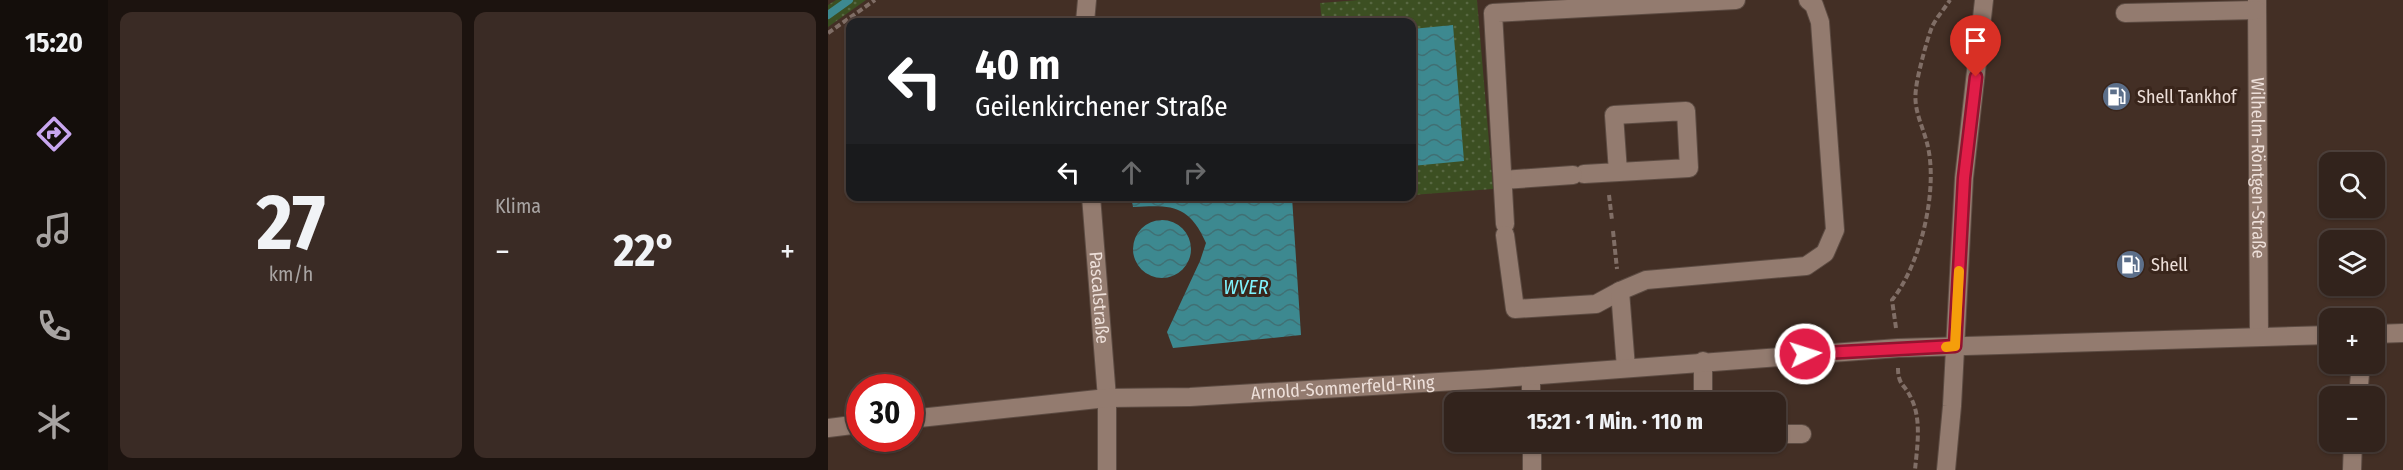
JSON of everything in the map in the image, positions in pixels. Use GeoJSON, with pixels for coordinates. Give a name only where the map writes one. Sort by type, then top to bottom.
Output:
{"type":"FeatureCollection","features":[{"type":"Feature","properties":{"kind":"street"},"geometry":{"type":"LineString","coordinates":[[1085,18],[1087,0]]}},
{"type":"Feature","properties":{"kind":"street"},"geometry":{"type":"LineString","coordinates":[[1736,0],[1493,13],[1505,230],[1515,309],[1596,304],[1646,280],[1806,266],[1825,253],[1835,230],[1820,22],[1814,5],[1808,0]]}},
{"type":"Feature","properties":{"kind":"street"},"geometry":{"type":"LineString","coordinates":[[1946,470],[1964,178],[1984,0]]}},
{"type":"Feature","properties":{"kind":"street"},"geometry":{"type":"LineString","coordinates":[[2125,13],[2257,5]]}},
{"type":"Feature","properties":{"kind":"street","name":"Wilhelm-Röntgen-Straße"},"geometry":{"type":"LineString","coordinates":[[2257,5],[2259,336]]}},
{"type":"Feature","properties":{"kind":"street"},"geometry":{"type":"LineString","coordinates":[[1503,180],[1689,168],[1686,111],[1614,115],[1618,172]]}},
{"type":"Feature","properties":{"kind":"street","name":"Pascalstraße"},"geometry":{"type":"LineString","coordinates":[[1091,201],[1107,398],[1107,470]]}},
{"type":"Feature","properties":{"kind":"street"},"geometry":{"type":"LineString","coordinates":[[1620,291],[1626,368]]}},
{"type":"Feature","properties":{"kind":"street"},"geometry":{"type":"LineString","coordinates":[[2385,334],[2403,333]]}},
{"type":"Feature","properties":{"kind":"street"},"geometry":{"type":"LineString","coordinates":[[1955,346],[2319,335]]}},
{"type":"Feature","properties":{"kind":"street","name":"Arnold-Sommerfeld-Ring"},"geometry":{"type":"LineString","coordinates":[[924,418],[1107,398],[1190,397],[1955,346]]}},
{"type":"Feature","properties":{"kind":"street"},"geometry":{"type":"LineString","coordinates":[[1703,361],[1703,392]]}},
{"type":"Feature","properties":{"kind":"street"},"geometry":{"type":"LineString","coordinates":[[1531,376],[1531,392]]}},
{"type":"Feature","properties":{"kind":"street"},"geometry":{"type":"LineString","coordinates":[[828,428],[846,426]]}},
{"type":"Feature","properties":{"kind":"street"},"geometry":{"type":"LineString","coordinates":[[1786,434],[1802,434]]}},
{"type":"Feature","properties":{"kind":"street"},"geometry":{"type":"LineString","coordinates":[[1532,452],[1532,470]]}},
{"type":"Feature","properties":{"kind":"street"},"geometry":{"type":"LineString","coordinates":[[2352,470],[2353,452]]}},
{"type":"Feature","properties":{"kind":"path"},"geometry":{"type":"LineString","coordinates":[[849,18],[875,0]]}},
{"type":"Feature","properties":{"kind":"path"},"geometry":{"type":"LineString","coordinates":[[1915,470],[1918,424],[1912,398],[1898,381],[1898,348],[1892,300],[1904,286],[1925,224],[1931,178],[1928,144],[1916,111],[1916,89],[1933,26],[1950,0]]}},
{"type":"Feature","properties":{"kind":"path"},"geometry":{"type":"LineString","coordinates":[[828,33],[846,20]]}},
{"type":"Feature","properties":{"kind":"path"},"geometry":{"type":"LineString","coordinates":[[1613,231],[1620,291]]}},
{"type":"Feature","properties":{"kind":"green space"},"geometry":{"type":"Polygon","coordinates":[[[836,0],[866,0],[828,27],[828,5],[836,0]]]}},
{"type":"Feature","properties":{"kind":"green space"},"geometry":{"type":"Polygon","coordinates":[[[1359,0],[1477,0],[1493,189],[1416,195],[1416,18],[1322,18],[1320,3],[1359,0]]]}},
{"type":"Feature","properties":{"kind":"water"},"geometry":{"type":"Polygon","coordinates":[[[1453,25],[1464,161],[1416,166],[1416,29],[1453,25]]]}},
{"type":"Feature","properties":{"kind":"water","name":"WVER"},"geometry":{"type":"Polygon","coordinates":[[[1132,201],[1292,201],[1301,335],[1173,348],[1167,332],[1206,243],[1193,221],[1177,210],[1158,206],[1133,207],[1132,201]]]}},
{"type":"Feature","properties":{"kind":"water"},"geometry":{"type":"Polygon","coordinates":[[[1156,220],[1168,220],[1183,228],[1191,243],[1191,255],[1183,270],[1168,278],[1156,278],[1141,270],[1133,255],[1133,243],[1141,228],[1156,220]]]}},
{"type":"Feature","properties":{"kind":"waterway"},"geometry":{"type":"LineString","coordinates":[[828,15],[849,0]]}},
{"type":"Feature","properties":{"kind":"slow traffic"},"geometry":{"type":"LineString","coordinates":[[1946,347],[1955,346],[1959,271]]}},
{"type":"Feature","properties":{"kind":"place","name":"Shell Tankhof"},"geometry":{"type":"Point","coordinates":[2116,97]}},
{"type":"Feature","properties":{"kind":"place","name":"Shell"},"geometry":{"type":"Point","coordinates":[2130,265]}},
{"type":"Feature","properties":{"kind":"route"},"geometry":{"type":"LineString","coordinates":[[1805,354],[1955,346],[1964,178],[1976,77]]}}]}
